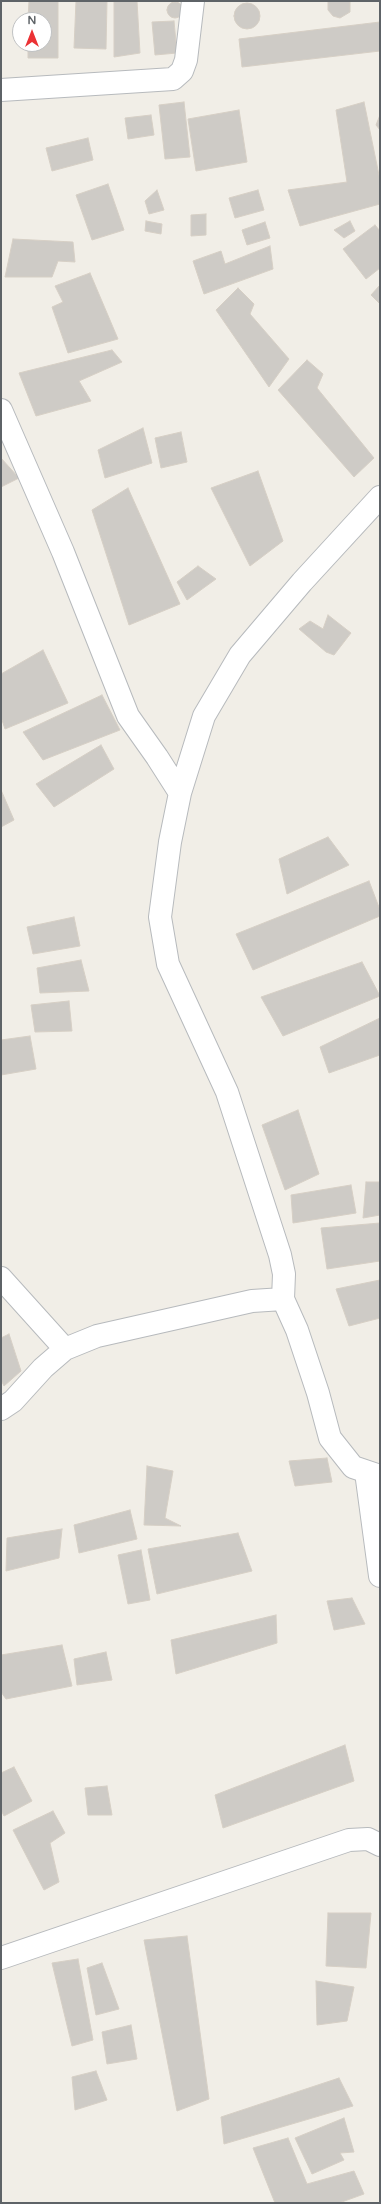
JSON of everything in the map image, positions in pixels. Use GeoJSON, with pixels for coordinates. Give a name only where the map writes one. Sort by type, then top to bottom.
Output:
{"type":"FeatureCollection","features":[{"type":"Feature","properties":{"kind":"street"},"geometry":{"type":"LineString","coordinates":[[1,90],[173,79],[182,70],[186,60],[192,1]]}},
{"type":"Feature","properties":{"kind":"street"},"geometry":{"type":"LineString","coordinates":[[1,410],[63,552],[128,716],[180,793]]}},
{"type":"Feature","properties":{"kind":"street"},"geometry":{"type":"LineString","coordinates":[[380,497],[302,582],[240,655],[204,716],[180,793],[170,842],[160,918],[168,964],[226,1092],[280,1256],[284,1274],[283,1298],[297,1330],[318,1393],[330,1438],[353,1467],[373,1474],[380,1576]]}},
{"type":"Feature","properties":{"kind":"street"},"geometry":{"type":"LineString","coordinates":[[1,1278],[65,1349]]}},
{"type":"Feature","properties":{"kind":"street"},"geometry":{"type":"LineString","coordinates":[[1,1409],[12,1401],[43,1368],[65,1349],[97,1336],[252,1301],[283,1298]]}},
{"type":"Feature","properties":{"kind":"street"},"geometry":{"type":"LineString","coordinates":[[1,1958],[349,1840],[379,1839]]}},
{"type":"Feature","properties":{"kind":"building"},"geometry":{"type":"Polygon","coordinates":[[[29,1],[58,1],[58,58],[28,58],[28,52],[52,52],[52,12],[28,12],[29,1]]]}},
{"type":"Feature","properties":{"kind":"building"},"geometry":{"type":"Polygon","coordinates":[[[76,1],[107,1],[106,49],[74,48],[76,1]]]}},
{"type":"Feature","properties":{"kind":"building"},"geometry":{"type":"Polygon","coordinates":[[[114,1],[137,1],[140,53],[114,57],[114,1]]]}},
{"type":"Feature","properties":{"kind":"building"},"geometry":{"type":"Polygon","coordinates":[[[328,1],[350,1],[350,12],[340,18],[333,16],[328,10],[328,1]]]}},
{"type":"Feature","properties":{"kind":"building"},"geometry":{"type":"Polygon","coordinates":[[[175,2],[182,7],[183,10],[178,17],[175,18],[168,13],[167,10],[172,3],[175,2]]]}},
{"type":"Feature","properties":{"kind":"building"},"geometry":{"type":"Polygon","coordinates":[[[247,3],[256,7],[260,16],[256,25],[247,29],[238,25],[234,16],[238,7],[247,3]]]}},
{"type":"Feature","properties":{"kind":"building"},"geometry":{"type":"Polygon","coordinates":[[[174,21],[177,53],[155,55],[152,22],[174,21]]]}},
{"type":"Feature","properties":{"kind":"building"},"geometry":{"type":"Polygon","coordinates":[[[380,22],[380,51],[242,67],[239,39],[380,22]]]}},
{"type":"Feature","properties":{"kind":"building"},"geometry":{"type":"Polygon","coordinates":[[[184,102],[190,157],[165,159],[159,105],[184,102]]]}},
{"type":"Feature","properties":{"kind":"building"},"geometry":{"type":"Polygon","coordinates":[[[364,102],[380,180],[380,204],[300,226],[288,190],[347,182],[336,110],[364,102]]]}},
{"type":"Feature","properties":{"kind":"building"},"geometry":{"type":"Polygon","coordinates":[[[239,110],[247,162],[196,171],[188,119],[239,110]]]}},
{"type":"Feature","properties":{"kind":"building"},"geometry":{"type":"Polygon","coordinates":[[[151,115],[154,135],[128,139],[125,118],[151,115]]]}},
{"type":"Feature","properties":{"kind":"building"},"geometry":{"type":"Polygon","coordinates":[[[380,115],[380,130],[376,125],[380,115]]]}},
{"type":"Feature","properties":{"kind":"building"},"geometry":{"type":"Polygon","coordinates":[[[88,138],[93,160],[52,171],[46,148],[88,138]]]}},
{"type":"Feature","properties":{"kind":"building"},"geometry":{"type":"Polygon","coordinates":[[[108,184],[124,230],[92,240],[76,195],[108,184]]]}},
{"type":"Feature","properties":{"kind":"building"},"geometry":{"type":"Polygon","coordinates":[[[157,190],[164,210],[149,214],[145,201],[157,190]]]}},
{"type":"Feature","properties":{"kind":"building"},"geometry":{"type":"Polygon","coordinates":[[[258,190],[264,210],[235,218],[229,198],[258,190]]]}},
{"type":"Feature","properties":{"kind":"building"},"geometry":{"type":"Polygon","coordinates":[[[206,214],[206,235],[191,236],[191,215],[206,214]]]}},
{"type":"Feature","properties":{"kind":"building"},"geometry":{"type":"Polygon","coordinates":[[[146,221],[162,224],[161,234],[145,231],[146,221]]]}},
{"type":"Feature","properties":{"kind":"building"},"geometry":{"type":"Polygon","coordinates":[[[350,221],[355,231],[344,238],[334,230],[350,221]]]}},
{"type":"Feature","properties":{"kind":"building"},"geometry":{"type":"Polygon","coordinates":[[[265,222],[270,238],[247,245],[242,230],[265,222]]]}},
{"type":"Feature","properties":{"kind":"building"},"geometry":{"type":"Polygon","coordinates":[[[375,225],[380,231],[380,268],[366,279],[343,249],[375,225]]]}},
{"type":"Feature","properties":{"kind":"building"},"geometry":{"type":"Polygon","coordinates":[[[13,239],[73,242],[75,262],[58,261],[52,277],[5,277],[13,239]]]}},
{"type":"Feature","properties":{"kind":"building"},"geometry":{"type":"Polygon","coordinates":[[[270,246],[273,269],[204,294],[193,261],[221,251],[225,264],[270,246]]]}},
{"type":"Feature","properties":{"kind":"building"},"geometry":{"type":"Polygon","coordinates":[[[90,273],[118,339],[68,353],[52,307],[63,302],[55,286],[90,273]]]}},
{"type":"Feature","properties":{"kind":"building"},"geometry":{"type":"Polygon","coordinates":[[[380,285],[380,304],[371,295],[380,285]]]}},
{"type":"Feature","properties":{"kind":"building"},"geometry":{"type":"Polygon","coordinates":[[[238,288],[254,304],[250,314],[289,359],[269,387],[216,310],[238,288]]]}},
{"type":"Feature","properties":{"kind":"building"},"geometry":{"type":"Polygon","coordinates":[[[112,350],[122,362],[79,381],[91,401],[36,416],[19,373],[112,350]]]}},
{"type":"Feature","properties":{"kind":"building"},"geometry":{"type":"Polygon","coordinates":[[[307,360],[323,374],[317,388],[374,458],[354,477],[278,390],[307,360]]]}},
{"type":"Feature","properties":{"kind":"building"},"geometry":{"type":"Polygon","coordinates":[[[143,428],[152,463],[105,478],[98,450],[143,428]]]}},
{"type":"Feature","properties":{"kind":"building"},"geometry":{"type":"Polygon","coordinates":[[[181,432],[187,462],[161,468],[155,438],[181,432]]]}},
{"type":"Feature","properties":{"kind":"building"},"geometry":{"type":"Polygon","coordinates":[[[1,458],[19,478],[1,487],[1,458]]]}},
{"type":"Feature","properties":{"kind":"building"},"geometry":{"type":"Polygon","coordinates":[[[258,471],[283,541],[250,566],[211,488],[258,471]]]}},
{"type":"Feature","properties":{"kind":"building"},"geometry":{"type":"Polygon","coordinates":[[[128,488],[180,604],[129,625],[92,510],[128,488]]]}},
{"type":"Feature","properties":{"kind":"building"},"geometry":{"type":"Polygon","coordinates":[[[198,566],[216,579],[187,600],[177,582],[198,566]]]}},
{"type":"Feature","properties":{"kind":"building"},"geometry":{"type":"Polygon","coordinates":[[[328,615],[351,633],[334,655],[326,652],[299,629],[310,621],[323,629],[328,615]]]}},
{"type":"Feature","properties":{"kind":"building"},"geometry":{"type":"Polygon","coordinates":[[[43,650],[68,703],[5,729],[1,717],[1,674],[43,650]]]}},
{"type":"Feature","properties":{"kind":"building"},"geometry":{"type":"Polygon","coordinates":[[[102,695],[120,730],[43,760],[23,732],[102,695]]]}},
{"type":"Feature","properties":{"kind":"building"},"geometry":{"type":"Polygon","coordinates":[[[101,745],[114,769],[54,807],[36,784],[101,745]]]}},
{"type":"Feature","properties":{"kind":"building"},"geometry":{"type":"Polygon","coordinates":[[[1,790],[14,820],[1,827],[1,790]]]}},
{"type":"Feature","properties":{"kind":"building"},"geometry":{"type":"Polygon","coordinates":[[[328,837],[349,865],[287,894],[279,859],[328,837]]]}},
{"type":"Feature","properties":{"kind":"building"},"geometry":{"type":"Polygon","coordinates":[[[369,881],[380,910],[380,916],[253,970],[236,934],[369,881]]]}},
{"type":"Feature","properties":{"kind":"building"},"geometry":{"type":"Polygon","coordinates":[[[74,917],[80,946],[33,954],[27,927],[74,917]]]}},
{"type":"Feature","properties":{"kind":"building"},"geometry":{"type":"Polygon","coordinates":[[[81,960],[89,991],[40,993],[37,968],[81,960]]]}},
{"type":"Feature","properties":{"kind":"building"},"geometry":{"type":"Polygon","coordinates":[[[362,962],[380,996],[283,1036],[261,997],[362,962]]]}},
{"type":"Feature","properties":{"kind":"building"},"geometry":{"type":"Polygon","coordinates":[[[69,1001],[72,1031],[35,1032],[31,1005],[69,1001]]]}},
{"type":"Feature","properties":{"kind":"building"},"geometry":{"type":"Polygon","coordinates":[[[380,1018],[380,1055],[329,1073],[320,1047],[380,1018]]]}},
{"type":"Feature","properties":{"kind":"building"},"geometry":{"type":"Polygon","coordinates":[[[30,1036],[36,1069],[1,1075],[1,1040],[30,1036]]]}},
{"type":"Feature","properties":{"kind":"building"},"geometry":{"type":"Polygon","coordinates":[[[298,1110],[319,1174],[285,1190],[262,1125],[298,1110]]]}},
{"type":"Feature","properties":{"kind":"building"},"geometry":{"type":"Polygon","coordinates":[[[366,1182],[380,1182],[380,1215],[363,1218],[366,1182]]]}},
{"type":"Feature","properties":{"kind":"building"},"geometry":{"type":"Polygon","coordinates":[[[351,1185],[356,1213],[293,1223],[291,1195],[351,1185]]]}},
{"type":"Feature","properties":{"kind":"building"},"geometry":{"type":"Polygon","coordinates":[[[380,1223],[380,1261],[327,1269],[321,1228],[380,1223]]]}},
{"type":"Feature","properties":{"kind":"building"},"geometry":{"type":"Polygon","coordinates":[[[380,1280],[380,1318],[349,1326],[336,1289],[380,1280]]]}},
{"type":"Feature","properties":{"kind":"building"},"geometry":{"type":"Polygon","coordinates":[[[9,1334],[21,1371],[4,1386],[1,1380],[1,1338],[9,1334]]]}},
{"type":"Feature","properties":{"kind":"building"},"geometry":{"type":"Polygon","coordinates":[[[327,1458],[332,1482],[295,1486],[289,1461],[327,1458]]]}},
{"type":"Feature","properties":{"kind":"building"},"geometry":{"type":"Polygon","coordinates":[[[147,1466],[173,1471],[165,1518],[181,1526],[144,1525],[147,1466]]]}},
{"type":"Feature","properties":{"kind":"building"},"geometry":{"type":"Polygon","coordinates":[[[130,1510],[137,1539],[79,1553],[74,1525],[130,1510]]]}},
{"type":"Feature","properties":{"kind":"building"},"geometry":{"type":"Polygon","coordinates":[[[62,1529],[59,1558],[6,1571],[7,1538],[62,1529]]]}},
{"type":"Feature","properties":{"kind":"building"},"geometry":{"type":"Polygon","coordinates":[[[238,1533],[252,1571],[157,1594],[148,1549],[238,1533]]]}},
{"type":"Feature","properties":{"kind":"building"},"geometry":{"type":"Polygon","coordinates":[[[141,1550],[150,1600],[128,1604],[118,1555],[141,1550]]]}},
{"type":"Feature","properties":{"kind":"building"},"geometry":{"type":"Polygon","coordinates":[[[352,1598],[365,1624],[334,1630],[327,1601],[352,1598]]]}},
{"type":"Feature","properties":{"kind":"building"},"geometry":{"type":"Polygon","coordinates":[[[276,1615],[277,1643],[176,1674],[171,1640],[276,1615]]]}},
{"type":"Feature","properties":{"kind":"building"},"geometry":{"type":"Polygon","coordinates":[[[62,1645],[72,1686],[6,1699],[1,1692],[1,1655],[62,1645]]]}},
{"type":"Feature","properties":{"kind":"building"},"geometry":{"type":"Polygon","coordinates":[[[106,1652],[112,1680],[77,1685],[74,1659],[106,1652]]]}},
{"type":"Feature","properties":{"kind":"building"},"geometry":{"type":"Polygon","coordinates":[[[345,1745],[354,1781],[223,1828],[215,1795],[345,1745]]]}},
{"type":"Feature","properties":{"kind":"building"},"geometry":{"type":"Polygon","coordinates":[[[14,1767],[32,1801],[4,1816],[1,1810],[1,1773],[14,1767]]]}},
{"type":"Feature","properties":{"kind":"building"},"geometry":{"type":"Polygon","coordinates":[[[107,1786],[112,1815],[88,1815],[85,1788],[107,1786]]]}},
{"type":"Feature","properties":{"kind":"building"},"geometry":{"type":"Polygon","coordinates":[[[53,1811],[65,1833],[50,1843],[59,1882],[44,1890],[13,1830],[53,1811]]]}},
{"type":"Feature","properties":{"kind":"building"},"geometry":{"type":"Polygon","coordinates":[[[328,1913],[371,1913],[366,1968],[326,1966],[328,1913]]]}},
{"type":"Feature","properties":{"kind":"building"},"geometry":{"type":"Polygon","coordinates":[[[187,1936],[209,2099],[177,2111],[144,1940],[187,1936]]]}},
{"type":"Feature","properties":{"kind":"building"},"geometry":{"type":"Polygon","coordinates":[[[78,1959],[93,2040],[72,2046],[52,1963],[78,1959]]]}},
{"type":"Feature","properties":{"kind":"building"},"geometry":{"type":"Polygon","coordinates":[[[102,1963],[119,2009],[96,2015],[87,1968],[102,1963]]]}},
{"type":"Feature","properties":{"kind":"building"},"geometry":{"type":"Polygon","coordinates":[[[316,1981],[354,1987],[347,2021],[317,2025],[316,1981]]]}},
{"type":"Feature","properties":{"kind":"building"},"geometry":{"type":"Polygon","coordinates":[[[131,2025],[137,2059],[107,2064],[102,2032],[131,2025]]]}},
{"type":"Feature","properties":{"kind":"building"},"geometry":{"type":"Polygon","coordinates":[[[96,2071],[107,2100],[75,2110],[72,2077],[96,2071]]]}},
{"type":"Feature","properties":{"kind":"building"},"geometry":{"type":"Polygon","coordinates":[[[339,2078],[353,2106],[224,2144],[221,2117],[339,2078]]]}},
{"type":"Feature","properties":{"kind":"building"},"geometry":{"type":"Polygon","coordinates":[[[344,2118],[354,2152],[340,2153],[344,2160],[312,2174],[295,2138],[344,2118]]]}},
{"type":"Feature","properties":{"kind":"building"},"geometry":{"type":"Polygon","coordinates":[[[288,2138],[307,2184],[354,2171],[364,2194],[339,2203],[275,2203],[253,2148],[288,2138]]]}}]}
